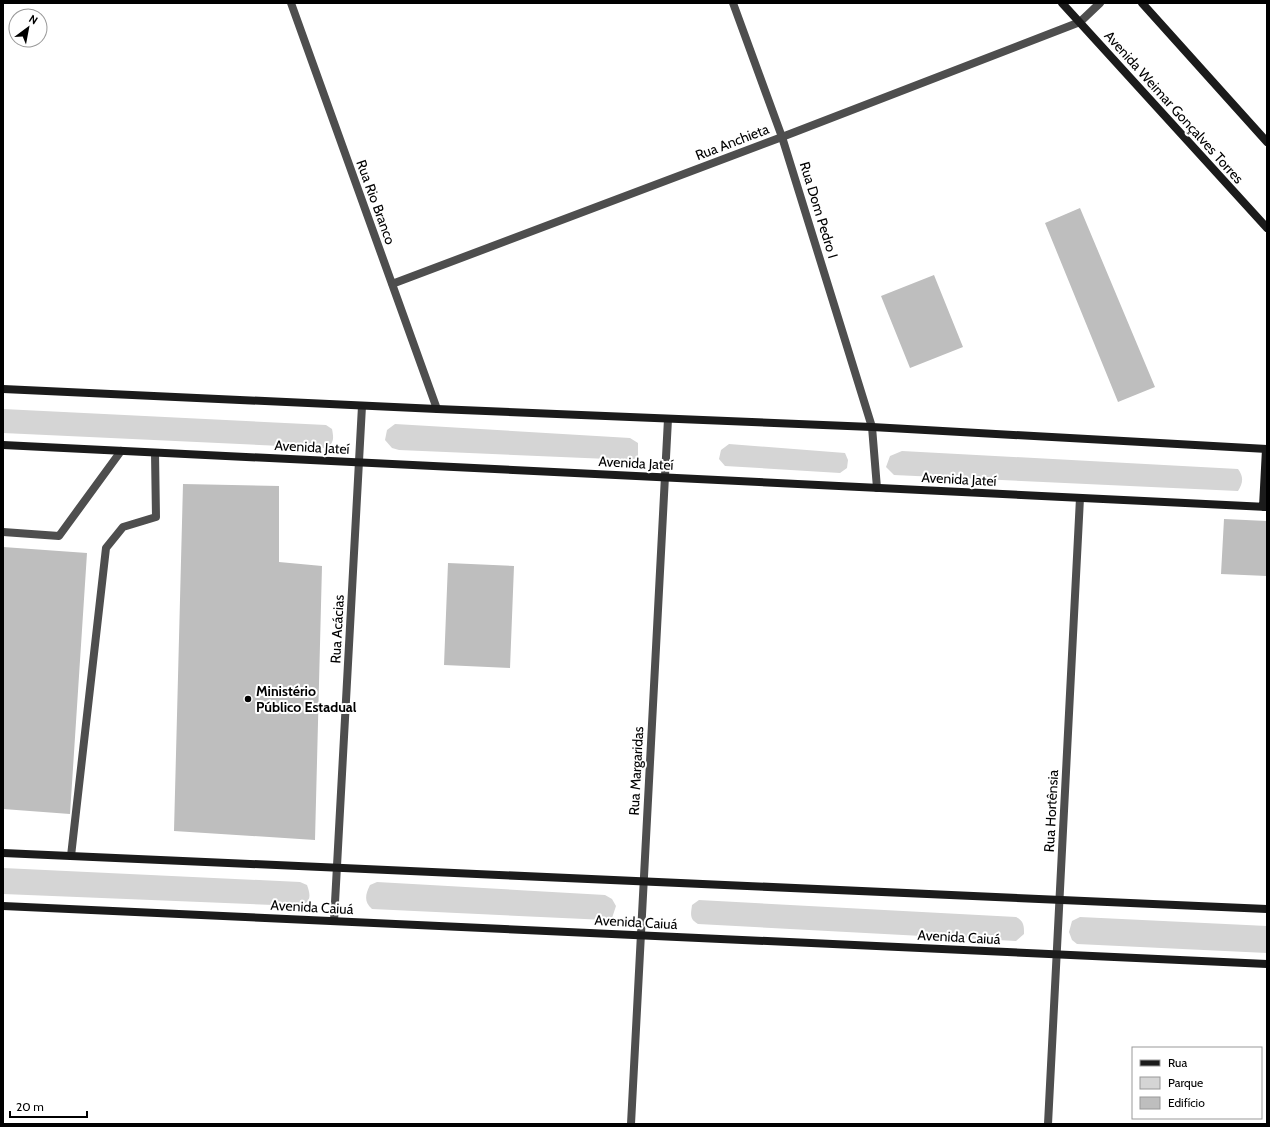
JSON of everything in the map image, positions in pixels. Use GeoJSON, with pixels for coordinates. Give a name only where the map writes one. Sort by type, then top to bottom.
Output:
{"type":"FeatureCollection","features":[{"type":"Feature","properties":{"kind":"main road","name":"Avenida Weimar Gonçalves Torres"},"geometry":{"type":"LineString","coordinates":[[1062,3],[1267,228]]}},
{"type":"Feature","properties":{"kind":"main road"},"geometry":{"type":"LineString","coordinates":[[1142,3],[1267,142]]}},
{"type":"Feature","properties":{"kind":"main road"},"geometry":{"type":"LineString","coordinates":[[3,389],[668,420],[872,427],[1266,449],[1265,507]]}},
{"type":"Feature","properties":{"kind":"main road","name":"Avenida Jateí"},"geometry":{"type":"LineString","coordinates":[[3,445],[1265,507]]}},
{"type":"Feature","properties":{"kind":"main road"},"geometry":{"type":"LineString","coordinates":[[3,853],[1267,909]]}},
{"type":"Feature","properties":{"kind":"main road","name":"Avenida Caiuá"},"geometry":{"type":"LineString","coordinates":[[3,906],[1267,964]]}},
{"type":"Feature","properties":{"kind":"street","name":"Rua Rio Branco"},"geometry":{"type":"LineString","coordinates":[[291,3],[437,409]]}},
{"type":"Feature","properties":{"kind":"street","name":"Rua Dom Pedro I"},"geometry":{"type":"LineString","coordinates":[[733,3],[782,137],[872,427],[877,488]]}},
{"type":"Feature","properties":{"kind":"street"},"geometry":{"type":"LineString","coordinates":[[1080,22],[1100,3]]}},
{"type":"Feature","properties":{"kind":"street","name":"Rua Anchieta"},"geometry":{"type":"LineString","coordinates":[[392,284],[782,137],[1080,22]]}},
{"type":"Feature","properties":{"kind":"street","name":"Rua Acácias"},"geometry":{"type":"LineString","coordinates":[[334,921],[362,406]]}},
{"type":"Feature","properties":{"kind":"street","name":"Rua Margaridas"},"geometry":{"type":"LineString","coordinates":[[631,1124],[668,420]]}},
{"type":"Feature","properties":{"kind":"street"},"geometry":{"type":"LineString","coordinates":[[3,532],[59,536],[121,451]]}},
{"type":"Feature","properties":{"kind":"street"},"geometry":{"type":"LineString","coordinates":[[71,856],[106,548],[123,527],[156,517],[156,453]]}},
{"type":"Feature","properties":{"kind":"street","name":"Rua Hortênsia"},"geometry":{"type":"LineString","coordinates":[[1048,1124],[1080,498]]}},
{"type":"Feature","properties":{"kind":"green space"},"geometry":{"type":"Polygon","coordinates":[[[3,409],[326,425],[332,429],[333,438],[332,443],[325,448],[3,433],[3,409]]]}},
{"type":"Feature","properties":{"kind":"green space"},"geometry":{"type":"Polygon","coordinates":[[[395,424],[630,438],[638,443],[638,457],[632,460],[399,450],[392,448],[385,440],[387,430],[395,424]]]}},
{"type":"Feature","properties":{"kind":"green space"},"geometry":{"type":"Polygon","coordinates":[[[729,444],[845,453],[848,460],[847,468],[840,473],[725,466],[719,459],[721,450],[729,444]]]}},
{"type":"Feature","properties":{"kind":"green space"},"geometry":{"type":"Polygon","coordinates":[[[902,451],[1238,469],[1242,480],[1238,491],[894,475],[886,467],[890,456],[902,451]]]}},
{"type":"Feature","properties":{"kind":"green space"},"geometry":{"type":"Polygon","coordinates":[[[3,868],[300,882],[307,885],[309,898],[306,903],[300,906],[3,894],[3,868]]]}},
{"type":"Feature","properties":{"kind":"green space"},"geometry":{"type":"Polygon","coordinates":[[[377,882],[605,895],[612,899],[616,906],[612,918],[606,920],[372,909],[368,904],[366,895],[370,885],[377,882]]]}},
{"type":"Feature","properties":{"kind":"green space"},"geometry":{"type":"Polygon","coordinates":[[[699,900],[1016,917],[1021,920],[1023,924],[1024,934],[1016,941],[698,924],[693,920],[691,914],[692,905],[699,900]]]}},
{"type":"Feature","properties":{"kind":"green space"},"geometry":{"type":"Polygon","coordinates":[[[1080,917],[1267,926],[1267,953],[1077,944],[1072,940],[1069,932],[1072,921],[1080,917]]]}},
{"type":"Feature","properties":{"kind":"building"},"geometry":{"type":"Polygon","coordinates":[[[1080,208],[1155,387],[1118,402],[1045,223],[1080,208]]]}},
{"type":"Feature","properties":{"kind":"building"},"geometry":{"type":"Polygon","coordinates":[[[934,275],[963,347],[910,368],[881,296],[934,275]]]}},
{"type":"Feature","properties":{"kind":"building","name":"Ministério Público Estadual"},"geometry":{"type":"Polygon","coordinates":[[[183,484],[279,486],[279,562],[322,566],[315,840],[174,831],[183,484]]]}},
{"type":"Feature","properties":{"kind":"building"},"geometry":{"type":"Polygon","coordinates":[[[1224,519],[1267,521],[1267,576],[1221,574],[1224,519]]]}},
{"type":"Feature","properties":{"kind":"building"},"geometry":{"type":"Polygon","coordinates":[[[3,547],[87,553],[70,814],[3,809],[3,547]]]}},
{"type":"Feature","properties":{"kind":"building"},"geometry":{"type":"Polygon","coordinates":[[[448,563],[514,566],[510,668],[444,665],[448,563]]]}},
{"type":"Feature","properties":{"kind":"place","name":"Ministério Público Estadual"},"geometry":{"type":"Point","coordinates":[248,699]}}]}
